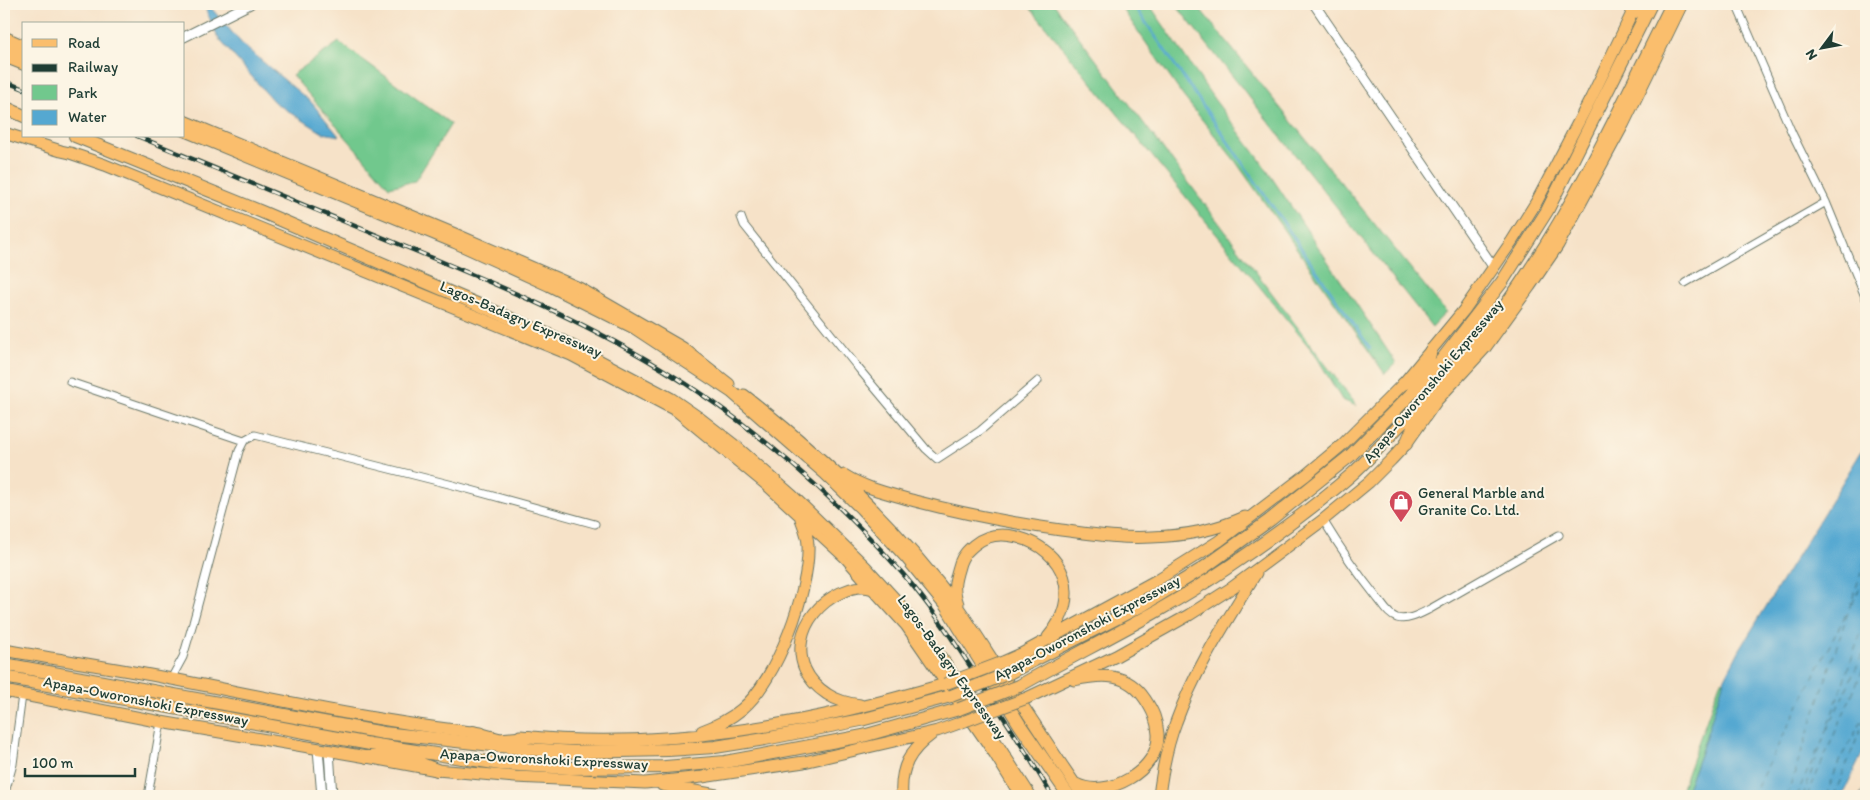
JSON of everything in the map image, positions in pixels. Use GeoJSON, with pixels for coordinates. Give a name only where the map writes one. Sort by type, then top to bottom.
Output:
{"type":"FeatureCollection","features":[{"type":"Feature","properties":{"kind":"highway","name":"Apapa-Oworonshoki Expressway"},"geometry":{"type":"LineString","coordinates":[[4,677],[370,744],[501,764],[570,768],[665,767],[725,762],[863,736],[959,709],[1019,686],[1164,607],[1226,569],[1315,505],[1353,473],[1392,433],[1434,395],[1518,288],[1566,212],[1595,160],[1672,4]]}},
{"type":"Feature","properties":{"kind":"highway","name":"Apapa-Oworonshoki Expressway"},"geometry":{"type":"LineString","coordinates":[[4,664],[384,732],[473,737],[528,743],[575,752],[621,752],[715,747],[765,739],[861,720],[948,690],[1006,667],[1135,610],[1202,570],[1270,520],[1351,455],[1415,384],[1440,362],[1502,282],[1547,211],[1643,7]]}},
{"type":"Feature","properties":{"kind":"highway"},"geometry":{"type":"LineString","coordinates":[[4,46],[22,55]]}},
{"type":"Feature","properties":{"kind":"highway"},"geometry":{"type":"LineString","coordinates":[[4,56],[22,63]]}},
{"type":"Feature","properties":{"kind":"highway"},"geometry":{"type":"LineString","coordinates":[[4,108],[22,116]]}},
{"type":"Feature","properties":{"kind":"highway"},"geometry":{"type":"LineString","coordinates":[[4,113],[22,117]]}},
{"type":"Feature","properties":{"kind":"highway","name":"Lagos-Badagry Expressway"},"geometry":{"type":"LineString","coordinates":[[185,130],[455,242],[549,285],[635,328],[732,392],[861,508],[907,558],[946,606],[1020,725],[1069,796]]}},
{"type":"Feature","properties":{"kind":"highway","name":"Lagos-Badagry Expressway"},"geometry":{"type":"LineString","coordinates":[[80,138],[262,212],[554,337],[670,399],[700,419],[736,447],[792,496],[865,567],[898,603],[944,662],[1030,796]]}},
{"type":"Feature","properties":{"kind":"highway"},"geometry":{"type":"LineString","coordinates":[[1406,444],[1415,422],[1434,395],[1415,384],[1431,350]]}},
{"type":"Feature","properties":{"kind":"highway"},"geometry":{"type":"LineString","coordinates":[[1392,433],[1415,422]]}},
{"type":"Feature","properties":{"kind":"highway"},"geometry":{"type":"LineString","coordinates":[[473,737],[528,743]]}},
{"type":"Feature","properties":{"kind":"highway"},"geometry":{"type":"LineString","coordinates":[[370,744],[437,770]]}},
{"type":"Feature","properties":{"kind":"highway"},"geometry":{"type":"LineString","coordinates":[[368,757],[439,754]]}},
{"type":"Feature","properties":{"kind":"main road","name":"Apapa-Oworonshoki Expressway"},"geometry":{"type":"LineString","coordinates":[[4,691],[161,722],[437,770],[515,777],[645,782],[702,777],[787,765],[937,731],[1027,698],[1116,656],[1189,616],[1323,520],[1369,482],[1406,444],[1434,395],[1484,348],[1558,245],[1623,125],[1682,4]]}},
{"type":"Feature","properties":{"kind":"main road","name":"Apapa-Oworonshoki Expressway"},"geometry":{"type":"LineString","coordinates":[[1006,667],[1043,642],[1186,562],[1234,530],[1306,475],[1415,384],[1431,350],[1464,310],[1494,268],[1537,201],[1587,106],[1643,7]]}},
{"type":"Feature","properties":{"kind":"main road"},"geometry":{"type":"LineString","coordinates":[[4,37],[22,45]]}},
{"type":"Feature","properties":{"kind":"main road"},"geometry":{"type":"LineString","coordinates":[[185,121],[437,226],[579,288],[682,348],[790,430],[885,522],[922,563],[960,610],[1083,796]]}},
{"type":"Feature","properties":{"kind":"main road","name":"Lagos-Badagry Expressway"},"geometry":{"type":"LineString","coordinates":[[4,133],[105,166],[572,355],[677,411],[767,485],[846,558],[906,625],[995,754],[1021,796]]}},
{"type":"Feature","properties":{"kind":"main road"},"geometry":{"type":"LineString","coordinates":[[819,457],[857,483],[890,494],[996,520],[1094,534],[1152,537],[1205,531],[1243,518],[1264,507]]}},
{"type":"Feature","properties":{"kind":"main road"},"geometry":{"type":"LineString","coordinates":[[686,738],[723,722],[743,709],[759,691],[774,668],[797,609],[804,584],[808,544],[799,516]]}},
{"type":"Feature","properties":{"kind":"main road"},"geometry":{"type":"LineString","coordinates":[[960,610],[954,591],[954,582],[963,555],[980,540],[997,534],[1032,541],[1050,554],[1060,567],[1065,585],[1066,604],[1061,618],[1043,642]]}},
{"type":"Feature","properties":{"kind":"main road"},"geometry":{"type":"LineString","coordinates":[[1158,796],[1176,722],[1206,655],[1259,567]]}},
{"type":"Feature","properties":{"kind":"main road"},"geometry":{"type":"LineString","coordinates":[[864,706],[840,701],[816,686],[805,666],[801,644],[804,629],[809,618],[818,607],[846,590],[861,587],[873,589]]}},
{"type":"Feature","properties":{"kind":"main road","name":"Apapa-Oworonshoki Expressway"},"geometry":{"type":"LineString","coordinates":[[4,650],[172,679],[473,737]]}},
{"type":"Feature","properties":{"kind":"main road"},"geometry":{"type":"LineString","coordinates":[[1060,684],[1094,676],[1113,676],[1125,681],[1139,689],[1155,714],[1158,736],[1153,757],[1144,771],[1118,791],[1098,794],[1082,789],[1071,778]]}},
{"type":"Feature","properties":{"kind":"main road","name":"Apapa-Oworonshoki Expressway"},"geometry":{"type":"LineString","coordinates":[[528,743],[686,738],[764,726],[948,690]]}},
{"type":"Feature","properties":{"kind":"main road"},"geometry":{"type":"LineString","coordinates":[[902,796],[901,784],[904,769],[911,754],[921,742],[937,731]]}},
{"type":"Feature","properties":{"kind":"main road"},"geometry":{"type":"LineString","coordinates":[[645,782],[722,796]]}},
{"type":"Feature","properties":{"kind":"street"},"geometry":{"type":"LineString","coordinates":[[185,36],[250,4]]}},
{"type":"Feature","properties":{"kind":"street"},"geometry":{"type":"LineString","coordinates":[[1314,4],[1494,268]]}},
{"type":"Feature","properties":{"kind":"street"},"geometry":{"type":"LineString","coordinates":[[1736,4],[1792,134],[1826,202],[1866,299]]}},
{"type":"Feature","properties":{"kind":"street"},"geometry":{"type":"LineString","coordinates":[[1685,283],[1826,202]]}},
{"type":"Feature","properties":{"kind":"street"},"geometry":{"type":"LineString","coordinates":[[740,217],[744,225],[859,369],[937,460],[980,431],[1038,381]]}},
{"type":"Feature","properties":{"kind":"street"},"geometry":{"type":"LineString","coordinates":[[70,382],[244,441]]}},
{"type":"Feature","properties":{"kind":"street"},"geometry":{"type":"LineString","coordinates":[[172,679],[183,657],[193,624],[240,451],[244,441],[256,435],[453,485],[595,524]]}},
{"type":"Feature","properties":{"kind":"street"},"geometry":{"type":"LineString","coordinates":[[1323,520],[1343,555],[1389,613],[1397,618],[1404,619],[1414,617],[1430,609],[1558,535]]}},
{"type":"Feature","properties":{"kind":"street"},"geometry":{"type":"LineString","coordinates":[[4,796],[13,764],[22,695]]}},
{"type":"Feature","properties":{"kind":"street"},"geometry":{"type":"LineString","coordinates":[[148,796],[161,722]]}},
{"type":"Feature","properties":{"kind":"street"},"geometry":{"type":"LineString","coordinates":[[322,796],[324,750]]}},
{"type":"Feature","properties":{"kind":"street"},"geometry":{"type":"LineString","coordinates":[[324,750],[332,796]]}},
{"type":"Feature","properties":{"kind":"green space"},"geometry":{"type":"Polygon","coordinates":[[[1027,4],[1054,4],[1357,406],[1342,400],[1315,354],[1027,4]]]}},
{"type":"Feature","properties":{"kind":"green space"},"geometry":{"type":"Polygon","coordinates":[[[1119,4],[1149,4],[1214,99],[1258,157],[1396,363],[1385,374],[1236,162],[1183,96],[1119,4]]]}},
{"type":"Feature","properties":{"kind":"green space"},"geometry":{"type":"Polygon","coordinates":[[[1175,4],[1196,4],[1446,312],[1432,327],[1175,4]]]}},
{"type":"Feature","properties":{"kind":"green space"},"geometry":{"type":"Polygon","coordinates":[[[339,42],[451,124],[415,181],[389,187],[292,75],[339,42]]]}},
{"type":"Feature","properties":{"kind":"green space"},"geometry":{"type":"Polygon","coordinates":[[[1724,680],[1700,755],[1684,796],[1679,796],[1720,682],[1724,680]]]}},
{"type":"Feature","properties":{"kind":"water"},"geometry":{"type":"Polygon","coordinates":[[[201,4],[209,4],[244,46],[312,103],[339,136],[323,133],[274,102],[218,38],[205,8],[201,4]]]}},
{"type":"Feature","properties":{"kind":"water"},"geometry":{"type":"Polygon","coordinates":[[[1866,444],[1866,746],[1842,796],[1684,796],[1700,755],[1724,680],[1740,649],[1866,444]]]}},
{"type":"Feature","properties":{"kind":"waterway"},"geometry":{"type":"LineString","coordinates":[[1133,4],[1370,348]]}},
{"type":"Feature","properties":{"kind":"ferry route"},"geometry":{"type":"LineString","coordinates":[[1787,796],[1866,558]]}},
{"type":"Feature","properties":{"kind":"ferry route"},"geometry":{"type":"LineString","coordinates":[[1852,604],[1866,576]]}},
{"type":"Feature","properties":{"kind":"ferry route"},"geometry":{"type":"LineString","coordinates":[[1752,796],[1847,612]]}},
{"type":"Feature","properties":{"kind":"ferry route"},"geometry":{"type":"LineString","coordinates":[[1803,796],[1866,618]]}},
{"type":"Feature","properties":{"kind":"ferry route"},"geometry":{"type":"LineString","coordinates":[[1827,730],[1866,647]]}},
{"type":"Feature","properties":{"kind":"ferry route"},"geometry":{"type":"LineString","coordinates":[[1807,796],[1866,663]]}},
{"type":"Feature","properties":{"kind":"ferry route"},"geometry":{"type":"LineString","coordinates":[[1826,796],[1840,759],[1866,714]]}},
{"type":"Feature","properties":{"kind":"ferry route"},"geometry":{"type":"LineString","coordinates":[[1834,796],[1866,716]]}},
{"type":"Feature","properties":{"kind":"ferry route"},"geometry":{"type":"LineString","coordinates":[[1796,796],[1819,747]]}},
{"type":"Feature","properties":{"kind":"ferry route"},"geometry":{"type":"LineString","coordinates":[[1860,796],[1866,782]]}},
{"type":"Feature","properties":{"kind":"railway"},"geometry":{"type":"LineString","coordinates":[[4,81],[22,88]]}},
{"type":"Feature","properties":{"kind":"railway"},"geometry":{"type":"LineString","coordinates":[[142,138],[533,301],[628,349],[692,388],[725,411],[757,435],[819,488],[903,574],[926,602],[957,647],[1021,744],[1052,796]]}},
{"type":"Feature","properties":{"kind":"place","name":"General Marble and Granite Co. Ltd."},"geometry":{"type":"Point","coordinates":[1401,523]}}]}
